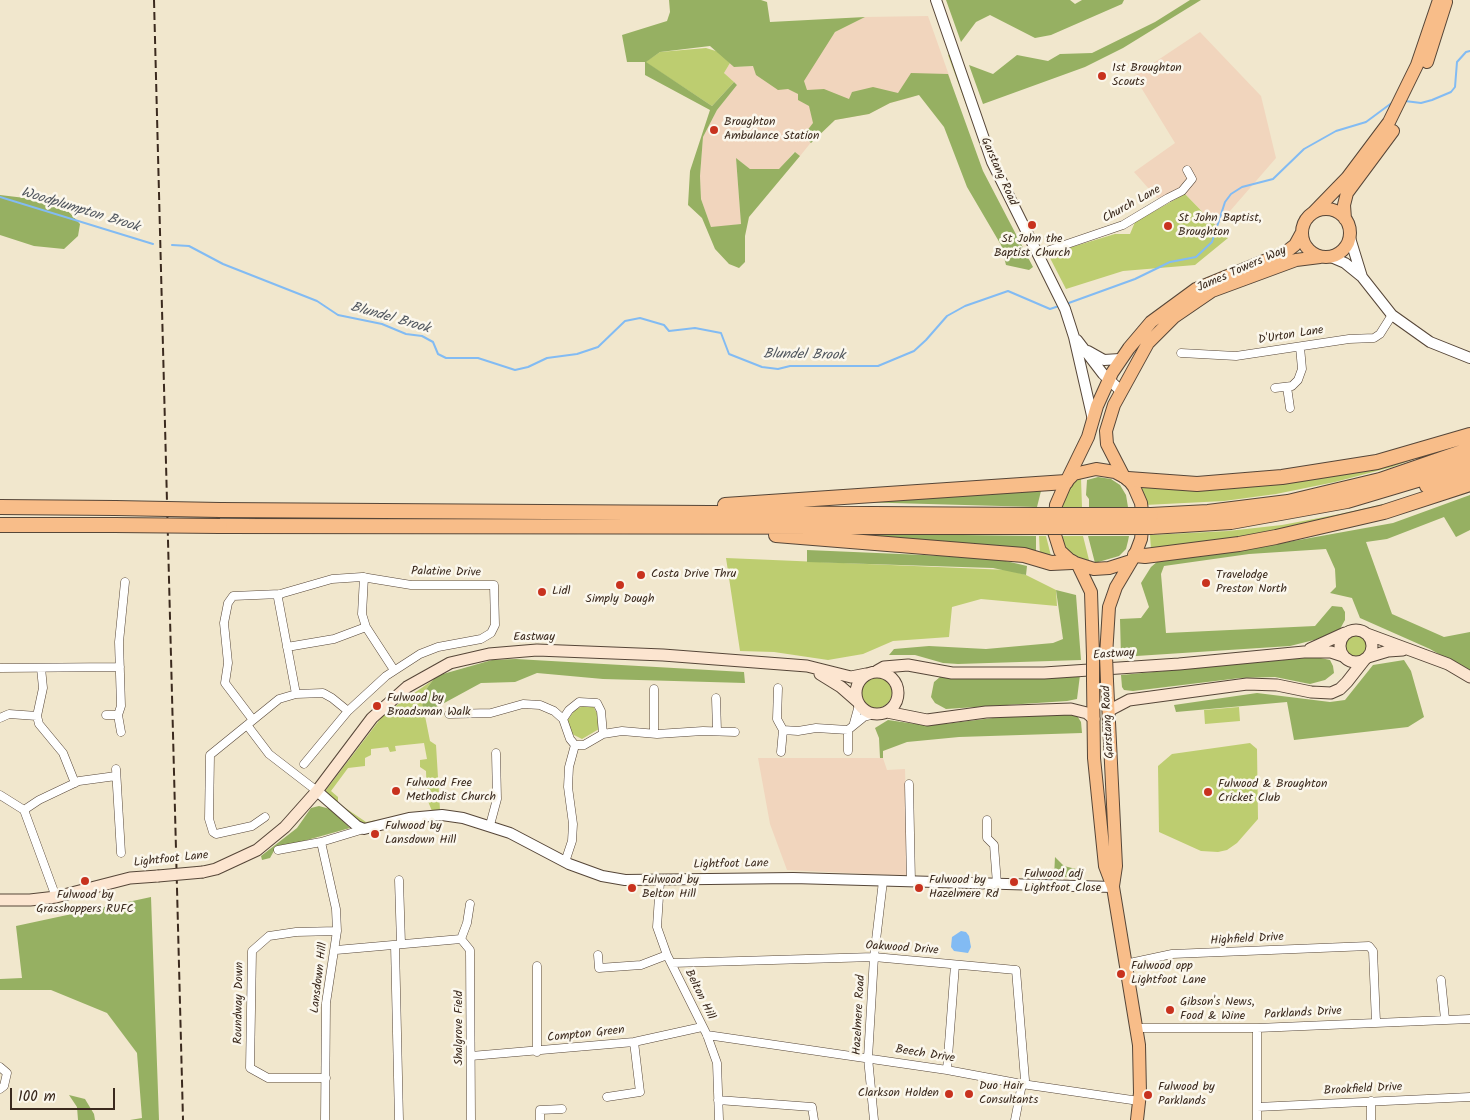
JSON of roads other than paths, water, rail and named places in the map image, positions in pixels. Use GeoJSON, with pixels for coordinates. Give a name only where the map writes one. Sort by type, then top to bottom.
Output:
{"type":"FeatureCollection","features":[{"type":"Feature","properties":{"kind":"highway"},"geometry":{"type":"LineString","coordinates":[[1126,478],[1197,484],[1282,478],[1377,462],[1442,445],[1470,435]]}},
{"type":"Feature","properties":{"kind":"highway"},"geometry":{"type":"LineString","coordinates":[[1151,521],[1288,502],[1380,480],[1470,449]]}},
{"type":"Feature","properties":{"kind":"highway"},"geometry":{"type":"LineString","coordinates":[[1231,522],[1346,501],[1416,481],[1470,461]]}},
{"type":"Feature","properties":{"kind":"highway"},"geometry":{"type":"LineString","coordinates":[[0,525],[583,528],[1036,521],[1266,523],[1353,507],[1470,473]]}},
{"type":"Feature","properties":{"kind":"highway"},"geometry":{"type":"LineString","coordinates":[[572,513],[806,501],[1067,481]]}},
{"type":"Feature","properties":{"kind":"highway"},"geometry":{"type":"LineString","coordinates":[[1133,558],[1239,544],[1276,537],[1384,512],[1470,484]]}},
{"type":"Feature","properties":{"kind":"highway"},"geometry":{"type":"LineString","coordinates":[[0,507],[572,513],[1036,521]]}},
{"type":"Feature","properties":{"kind":"highway"},"geometry":{"type":"LineString","coordinates":[[583,528],[831,538],[1024,555],[1051,563],[1075,563]]}},
{"type":"Feature","properties":{"kind":"main road"},"geometry":{"type":"LineString","coordinates":[[1439,0],[1417,65],[1389,122],[1347,178],[1303,224],[1301,234],[1306,249],[1325,257],[1343,250],[1350,238],[1344,205],[1347,193],[1402,117],[1416,89],[1438,32],[1447,0]]}},
{"type":"Feature","properties":{"kind":"main road"},"geometry":{"type":"LineString","coordinates":[[1314,212],[1327,209],[1345,218]]}},
{"type":"Feature","properties":{"kind":"main road","name":"James Towers Way"},"geometry":{"type":"LineString","coordinates":[[1093,420],[1109,380],[1120,359],[1151,322],[1181,298],[1210,282],[1286,252],[1295,245],[1301,234]]}},
{"type":"Feature","properties":{"kind":"main road","name":"James Towers Way"},"geometry":{"type":"LineString","coordinates":[[1121,391],[1142,355],[1143,348],[1174,317],[1198,299],[1227,284],[1268,269],[1301,259],[1325,257]]}},
{"type":"Feature","properties":{"kind":"main road"},"geometry":{"type":"LineString","coordinates":[[1093,420],[1084,445],[1056,505],[1054,532],[1060,551],[1075,563],[1094,568],[1109,568],[1133,558],[1141,540],[1143,520],[1138,493],[1126,478],[1108,444],[1106,431],[1111,413],[1121,391]]}},
{"type":"Feature","properties":{"kind":"main road"},"geometry":{"type":"LineString","coordinates":[[1067,481],[1080,472],[1096,469],[1106,470],[1126,478]]}},
{"type":"Feature","properties":{"kind":"main road","name":"Garstang Road"},"geometry":{"type":"LineString","coordinates":[[1112,887],[1116,866],[1112,828],[1110,710],[1106,656],[1109,607],[1116,587],[1133,558]]}},
{"type":"Feature","properties":{"kind":"main road","name":"Garstang Road"},"geometry":{"type":"LineString","coordinates":[[1075,563],[1092,592],[1094,758],[1105,866],[1112,887],[1137,1028],[1140,1067],[1137,1120]]}},
{"type":"Feature","properties":{"kind":"main road"},"geometry":{"type":"LineString","coordinates":[[1347,682],[1349,669],[1340,644],[1345,634],[1356,630],[1448,664],[1470,677]]}},
{"type":"Feature","properties":{"kind":"main road","name":"Eastway"},"geometry":{"type":"LineString","coordinates":[[1304,652],[1345,634]]}},
{"type":"Feature","properties":{"kind":"main road"},"geometry":{"type":"LineString","coordinates":[[1110,710],[1129,700],[1247,684],[1277,685],[1311,692],[1331,693],[1340,689],[1347,682],[1366,658],[1372,643],[1367,634]]}},
{"type":"Feature","properties":{"kind":"main road","name":"Eastway"},"geometry":{"type":"LineString","coordinates":[[316,791],[372,718],[407,687],[458,661],[489,654],[537,650],[663,654],[807,666],[845,677],[895,665],[952,673],[1044,673],[1179,664],[1304,652],[1331,652],[1344,657]]}},
{"type":"Feature","properties":{"kind":"main road"},"geometry":{"type":"LineString","coordinates":[[1344,657],[1353,662],[1388,651],[1410,650]]}},
{"type":"Feature","properties":{"kind":"main road","name":"Eastway"},"geometry":{"type":"LineString","coordinates":[[807,666],[841,687],[858,703]]}},
{"type":"Feature","properties":{"kind":"main road","name":"Eastway"},"geometry":{"type":"LineString","coordinates":[[898,689],[898,678],[902,674],[912,669],[927,668]]}},
{"type":"Feature","properties":{"kind":"main road"},"geometry":{"type":"LineString","coordinates":[[927,720],[905,706],[898,689],[889,675],[872,672],[858,682],[855,690],[858,703],[868,712],[875,714],[887,712],[927,720],[986,712],[1071,708],[1085,704],[1094,696]]}},
{"type":"Feature","properties":{"kind":"main road"},"geometry":{"type":"LineString","coordinates":[[1108,686],[1129,700]]}},
{"type":"Feature","properties":{"kind":"main road"},"geometry":{"type":"LineString","coordinates":[[887,712],[896,703],[898,689]]}},
{"type":"Feature","properties":{"kind":"main road"},"geometry":{"type":"LineString","coordinates":[[1071,708],[1087,713],[1094,719]]}},
{"type":"Feature","properties":{"kind":"main road","name":"Lightfoot Lane"},"geometry":{"type":"LineString","coordinates":[[0,900],[30,900],[56,897],[130,878],[203,872],[216,869],[257,850],[285,827],[316,791]]}},
{"type":"Feature","properties":{"kind":"street","name":"Garstang Road"},"geometry":{"type":"LineString","coordinates":[[936,0],[992,162],[1063,304],[1077,341],[1093,420]]}},
{"type":"Feature","properties":{"kind":"street","name":"Church Lane"},"geometry":{"type":"LineString","coordinates":[[1038,254],[1123,226],[1168,198],[1182,192],[1192,179],[1187,170]]}},
{"type":"Feature","properties":{"kind":"street"},"geometry":{"type":"LineString","coordinates":[[1350,238],[1362,276]]}},
{"type":"Feature","properties":{"kind":"street"},"geometry":{"type":"LineString","coordinates":[[1325,257],[1345,263],[1362,276],[1392,315],[1430,342],[1470,358]]}},
{"type":"Feature","properties":{"kind":"street","name":"D'Urton Lane"},"geometry":{"type":"LineString","coordinates":[[1181,352],[1236,356],[1374,338],[1380,334],[1392,315]]}},
{"type":"Feature","properties":{"kind":"street","name":"Garstang Road"},"geometry":{"type":"LineString","coordinates":[[1077,341],[1109,380],[1121,391]]}},
{"type":"Feature","properties":{"kind":"street"},"geometry":{"type":"LineString","coordinates":[[1077,341],[1100,358],[1120,359]]}},
{"type":"Feature","properties":{"kind":"street"},"geometry":{"type":"LineString","coordinates":[[1275,388],[1288,387],[1296,383],[1301,373],[1300,347]]}},
{"type":"Feature","properties":{"kind":"street"},"geometry":{"type":"LineString","coordinates":[[1288,387],[1290,408]]}},
{"type":"Feature","properties":{"kind":"street"},"geometry":{"type":"LineString","coordinates":[[304,764],[348,711],[394,670],[366,627],[362,614],[364,577]]}},
{"type":"Feature","properties":{"kind":"street","name":"Palatine Drive"},"geometry":{"type":"LineString","coordinates":[[316,791],[269,754],[225,683],[228,663],[224,623],[228,602],[233,596],[280,594],[332,579],[364,577],[411,585],[494,585],[495,625],[486,638],[429,651],[394,670]]}},
{"type":"Feature","properties":{"kind":"street"},"geometry":{"type":"LineString","coordinates":[[121,732],[118,715],[121,706],[119,642],[125,582]]}},
{"type":"Feature","properties":{"kind":"street"},"geometry":{"type":"LineString","coordinates":[[280,594],[278,598],[296,694]]}},
{"type":"Feature","properties":{"kind":"street"},"geometry":{"type":"LineString","coordinates":[[287,647],[334,639],[366,627]]}},
{"type":"Feature","properties":{"kind":"street"},"geometry":{"type":"LineString","coordinates":[[0,668],[120,667]]}},
{"type":"Feature","properties":{"kind":"street"},"geometry":{"type":"LineString","coordinates":[[41,668],[43,688],[37,716],[45,734],[63,753],[69,763],[76,783]]}},
{"type":"Feature","properties":{"kind":"street"},"geometry":{"type":"LineString","coordinates":[[778,688],[777,719],[783,730],[781,752]]}},
{"type":"Feature","properties":{"kind":"street"},"geometry":{"type":"LineString","coordinates":[[654,689],[654,733]]}},
{"type":"Feature","properties":{"kind":"street"},"geometry":{"type":"LineString","coordinates":[[265,817],[252,826],[216,834],[214,832],[208,819],[210,755],[279,699],[296,694],[323,693],[348,711]]}},
{"type":"Feature","properties":{"kind":"street"},"geometry":{"type":"LineString","coordinates":[[716,698],[717,732]]}},
{"type":"Feature","properties":{"kind":"street"},"geometry":{"type":"LineString","coordinates":[[563,720],[569,710],[579,702],[597,704],[602,716],[603,734]]}},
{"type":"Feature","properties":{"kind":"street"},"geometry":{"type":"LineString","coordinates":[[854,723],[858,703]]}},
{"type":"Feature","properties":{"kind":"street"},"geometry":{"type":"LineString","coordinates":[[449,714],[491,713],[524,704],[540,705],[554,711],[563,720],[570,739],[575,745]]}},
{"type":"Feature","properties":{"kind":"street"},"geometry":{"type":"LineString","coordinates":[[0,718],[9,714],[37,716]]}},
{"type":"Feature","properties":{"kind":"street"},"geometry":{"type":"LineString","coordinates":[[848,751],[848,730],[854,723],[864,717],[875,714]]}},
{"type":"Feature","properties":{"kind":"street"},"geometry":{"type":"LineString","coordinates":[[106,715],[118,715]]}},
{"type":"Feature","properties":{"kind":"street"},"geometry":{"type":"LineString","coordinates":[[783,730],[798,731],[816,728],[848,730]]}},
{"type":"Feature","properties":{"kind":"street"},"geometry":{"type":"LineString","coordinates":[[575,745],[584,745],[603,734],[622,731],[654,733],[734,732]]}},
{"type":"Feature","properties":{"kind":"street"},"geometry":{"type":"LineString","coordinates":[[565,862],[572,841],[573,824],[568,787],[569,767],[575,745]]}},
{"type":"Feature","properties":{"kind":"street"},"geometry":{"type":"LineString","coordinates":[[490,825],[497,799],[496,753]]}},
{"type":"Feature","properties":{"kind":"street"},"geometry":{"type":"LineString","coordinates":[[24,810],[39,800],[76,783],[116,772],[120,853]]}},
{"type":"Feature","properties":{"kind":"street"},"geometry":{"type":"LineString","coordinates":[[909,784],[911,882]]}},
{"type":"Feature","properties":{"kind":"street"},"geometry":{"type":"LineString","coordinates":[[316,791],[357,826],[364,829]]}},
{"type":"Feature","properties":{"kind":"street"},"geometry":{"type":"LineString","coordinates":[[0,795],[24,810],[56,897]]}},
{"type":"Feature","properties":{"kind":"street","name":"Lightfoot Lane"},"geometry":{"type":"LineString","coordinates":[[278,850],[321,842],[408,818],[442,815],[490,825],[510,833],[565,862],[602,876],[626,880],[793,878],[1112,887]]}},
{"type":"Feature","properties":{"kind":"street"},"geometry":{"type":"LineString","coordinates":[[989,824],[987,838],[994,845],[997,884]]}},
{"type":"Feature","properties":{"kind":"street","name":"Lansdown Hill"},"geometry":{"type":"LineString","coordinates":[[321,842],[336,908],[337,931],[336,950],[326,1003],[326,1120]]}},
{"type":"Feature","properties":{"kind":"street"},"geometry":{"type":"LineString","coordinates":[[399,880],[399,1120]]}},
{"type":"Feature","properties":{"kind":"street","name":"Belton Hill"},"geometry":{"type":"LineString","coordinates":[[660,881],[657,927],[667,955],[707,1036],[717,1064],[719,1120]]}},
{"type":"Feature","properties":{"kind":"street","name":"Hazelmere Road"},"geometry":{"type":"LineString","coordinates":[[874,1120],[868,1058],[874,957],[883,881]]}},
{"type":"Feature","properties":{"kind":"street"},"geometry":{"type":"LineString","coordinates":[[336,950],[461,939],[467,923],[470,904]]}},
{"type":"Feature","properties":{"kind":"street","name":"Roundway Down"},"geometry":{"type":"LineString","coordinates":[[326,1078],[268,1078],[250,1068],[252,950],[269,936],[296,932],[337,931]]}},
{"type":"Feature","properties":{"kind":"street","name":"Shalgrove Field"},"geometry":{"type":"LineString","coordinates":[[461,939],[470,950],[471,1120]]}},
{"type":"Feature","properties":{"kind":"street","name":"Highfield Drive"},"geometry":{"type":"LineString","coordinates":[[1125,964],[1172,954],[1366,945],[1371,947],[1373,951],[1376,1022]]}},
{"type":"Feature","properties":{"kind":"street"},"geometry":{"type":"LineString","coordinates":[[598,955],[599,968],[641,965],[667,955]]}},
{"type":"Feature","properties":{"kind":"street","name":"Oakwood Drive"},"geometry":{"type":"LineString","coordinates":[[672,963],[874,957],[1016,970],[1025,1080],[1022,1084]]}},
{"type":"Feature","properties":{"kind":"street"},"geometry":{"type":"LineString","coordinates":[[947,1070],[955,965]]}},
{"type":"Feature","properties":{"kind":"street"},"geometry":{"type":"LineString","coordinates":[[537,966],[538,1052]]}},
{"type":"Feature","properties":{"kind":"street"},"geometry":{"type":"LineString","coordinates":[[1441,980],[1445,1019]]}},
{"type":"Feature","properties":{"kind":"street","name":"Parklands Drive"},"geometry":{"type":"LineString","coordinates":[[1137,1028],[1257,1028],[1470,1019]]}},
{"type":"Feature","properties":{"kind":"street","name":"Compton Green"},"geometry":{"type":"LineString","coordinates":[[471,1056],[538,1052],[634,1042],[702,1027]]}},
{"type":"Feature","properties":{"kind":"street"},"geometry":{"type":"LineString","coordinates":[[1257,1028],[1257,1120]]}},
{"type":"Feature","properties":{"kind":"street","name":"Beech Drive"},"geometry":{"type":"LineString","coordinates":[[707,1036],[868,1058],[1022,1084],[1139,1100]]}},
{"type":"Feature","properties":{"kind":"street"},"geometry":{"type":"LineString","coordinates":[[607,1097],[640,1092],[634,1042]]}},
{"type":"Feature","properties":{"kind":"street"},"geometry":{"type":"LineString","coordinates":[[0,1067],[7,1073],[4,1086],[0,1089]]}},
{"type":"Feature","properties":{"kind":"street"},"geometry":{"type":"LineString","coordinates":[[1015,1120],[1022,1084]]}},
{"type":"Feature","properties":{"kind":"street","name":"Brookfield Drive"},"geometry":{"type":"LineString","coordinates":[[1257,1107],[1470,1097]]}},
{"type":"Feature","properties":{"kind":"street"},"geometry":{"type":"LineString","coordinates":[[718,1100],[812,1107],[814,1120]]}},
{"type":"Feature","properties":{"kind":"street"},"geometry":{"type":"LineString","coordinates":[[1371,1101],[1371,1120]]}},
{"type":"Feature","properties":{"kind":"street"},"geometry":{"type":"LineString","coordinates":[[540,1120],[540,1110],[562,1109]]}},
{"type":"Feature","properties":{"kind":"water"},"geometry":{"type":"Polygon","coordinates":[[[961,931],[966,932],[969,936],[971,947],[968,953],[954,951],[951,947],[952,937],[961,931]]]}},
{"type":"Feature","properties":{"kind":"waterway"},"geometry":{"type":"LineString","coordinates":[[1405,101],[1421,103],[1451,92],[1455,87],[1457,62],[1466,52],[1470,51]]}},
{"type":"Feature","properties":{"kind":"waterway","name":"Blundel Brook"},"geometry":{"type":"LineString","coordinates":[[1066,304],[1135,279],[1170,262],[1196,257],[1212,242],[1225,202],[1231,194],[1242,187],[1273,179],[1304,149],[1336,131],[1366,122],[1393,102]]}},
{"type":"Feature","properties":{"kind":"waterway","name":"Woodplumpton Brook"},"geometry":{"type":"LineString","coordinates":[[0,197],[153,244]]}},
{"type":"Feature","properties":{"kind":"waterway","name":"Blundel Brook"},"geometry":{"type":"LineString","coordinates":[[172,245],[189,246],[223,264],[317,301],[338,315],[382,324],[406,334],[422,336],[433,342],[438,354],[446,358],[478,358],[515,370],[528,367],[547,358],[577,354],[598,347],[625,321],[640,318],[664,325],[669,331],[695,328],[721,333],[729,354],[762,367],[778,369],[790,366],[878,366],[914,351],[947,316],[965,306],[1008,291],[1050,309],[1059,306]]}},
{"type":"Feature","properties":{"kind":"railway"},"geometry":{"type":"LineString","coordinates":[[154,0],[183,1120]]}},
{"type":"Feature","properties":{"kind":"place","name":"1st Broughton Scouts"},"geometry":{"type":"Point","coordinates":[1102,76]}},
{"type":"Feature","properties":{"kind":"place","name":"Broughton Ambulance Station"},"geometry":{"type":"Point","coordinates":[714,130]}},
{"type":"Feature","properties":{"kind":"place","name":"St John the Baptist Church"},"geometry":{"type":"Point","coordinates":[1032,225]}},
{"type":"Feature","properties":{"kind":"place","name":"St John Baptist, Broughton"},"geometry":{"type":"Point","coordinates":[1168,226]}},
{"type":"Feature","properties":{"kind":"place","name":"Costa Drive Thru"},"geometry":{"type":"Point","coordinates":[641,575]}},
{"type":"Feature","properties":{"kind":"place","name":"Travelodge Preston North"},"geometry":{"type":"Point","coordinates":[1206,583]}},
{"type":"Feature","properties":{"kind":"place","name":"Simply Dough"},"geometry":{"type":"Point","coordinates":[620,585]}},
{"type":"Feature","properties":{"kind":"place","name":"Lidl"},"geometry":{"type":"Point","coordinates":[542,592]}},
{"type":"Feature","properties":{"kind":"place","name":"Fulwood by Broadsman Walk"},"geometry":{"type":"Point","coordinates":[377,706]}},
{"type":"Feature","properties":{"kind":"place","name":"Fulwood Free Methodist Church"},"geometry":{"type":"Point","coordinates":[396,791]}},
{"type":"Feature","properties":{"kind":"place","name":"Fulwood & Broughton Cricket Club"},"geometry":{"type":"Point","coordinates":[1208,792]}},
{"type":"Feature","properties":{"kind":"place","name":"Fulwood by Lansdown Hill"},"geometry":{"type":"Point","coordinates":[375,834]}},
{"type":"Feature","properties":{"kind":"place","name":"Fulwood by Grasshoppers RUFC"},"geometry":{"type":"Point","coordinates":[85,881]}},
{"type":"Feature","properties":{"kind":"place","name":"Fulwood adj Lightfoot Close"},"geometry":{"type":"Point","coordinates":[1014,882]}},
{"type":"Feature","properties":{"kind":"place","name":"Fulwood by Belton Hill"},"geometry":{"type":"Point","coordinates":[632,888]}},
{"type":"Feature","properties":{"kind":"place","name":"Fulwood by Hazelmere Rd"},"geometry":{"type":"Point","coordinates":[919,888]}},
{"type":"Feature","properties":{"kind":"place","name":"Fulwood opp Lightfoot Lane"},"geometry":{"type":"Point","coordinates":[1121,974]}},
{"type":"Feature","properties":{"kind":"place","name":"Gibson's News, Food & Wine"},"geometry":{"type":"Point","coordinates":[1170,1010]}},
{"type":"Feature","properties":{"kind":"place","name":"Clarkson Holden"},"geometry":{"type":"Point","coordinates":[949,1094]}},
{"type":"Feature","properties":{"kind":"place","name":"Duo Hair Consultants"},"geometry":{"type":"Point","coordinates":[969,1094]}},
{"type":"Feature","properties":{"kind":"place","name":"Fulwood by Parklands"},"geometry":{"type":"Point","coordinates":[1148,1095]}}]}
